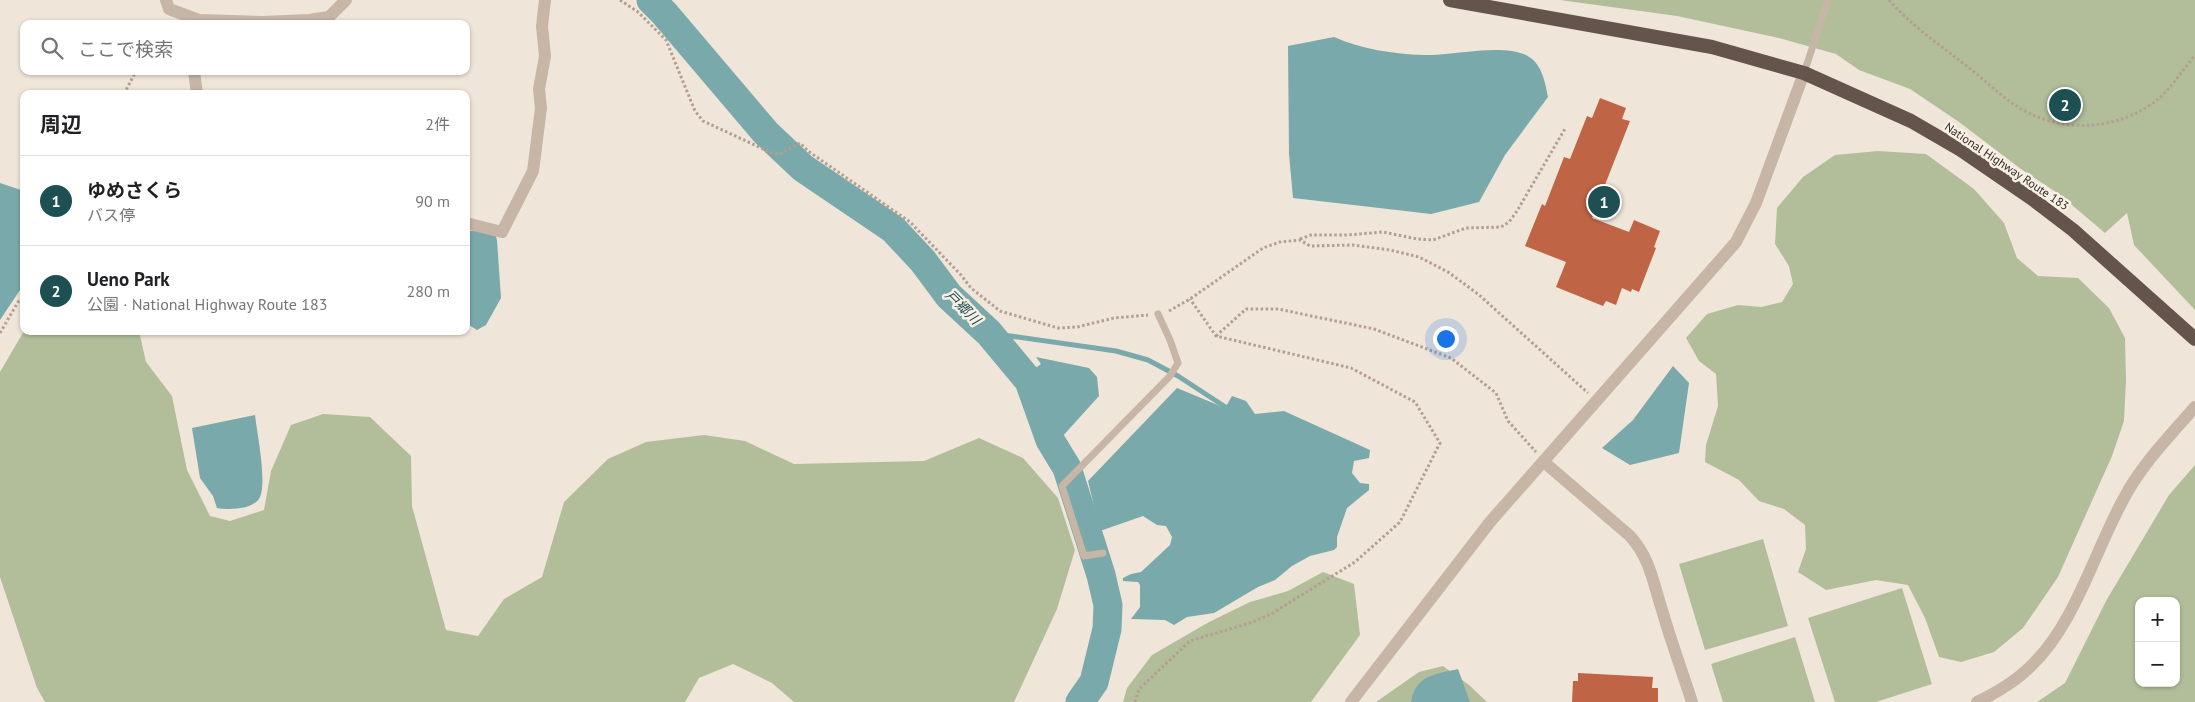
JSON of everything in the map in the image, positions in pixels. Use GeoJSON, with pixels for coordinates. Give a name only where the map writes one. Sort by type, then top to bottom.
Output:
{"type":"FeatureCollection","features":[{"type":"Feature","properties":{"kind":"highway","name":"National Highway Route 183"},"geometry":{"type":"LineString","coordinates":[[1450,0],[1712,47],[1804,73],[1911,121],[1961,150],[2031,198],[2073,230],[2195,339]]}},
{"type":"Feature","properties":{"kind":"street"},"geometry":{"type":"LineString","coordinates":[[166,0],[169,9],[194,20]]}},
{"type":"Feature","properties":{"kind":"street"},"geometry":{"type":"LineString","coordinates":[[309,20],[329,17],[346,0]]}},
{"type":"Feature","properties":{"kind":"street"},"geometry":{"type":"LineString","coordinates":[[470,225],[502,232],[533,171],[541,108],[539,88],[545,56],[542,26],[545,0]]}},
{"type":"Feature","properties":{"kind":"street"},"geometry":{"type":"LineString","coordinates":[[1351,702],[1490,522],[1736,242],[1756,203],[1804,73]]}},
{"type":"Feature","properties":{"kind":"street"},"geometry":{"type":"LineString","coordinates":[[195,75],[196,90]]}},
{"type":"Feature","properties":{"kind":"street"},"geometry":{"type":"LineString","coordinates":[[1977,702],[2031,667],[2045,650],[2070,610],[2123,500],[2138,474],[2195,407]]}},
{"type":"Feature","properties":{"kind":"street"},"geometry":{"type":"LineString","coordinates":[[1544,462],[1630,536],[1641,548],[1652,574],[1662,612],[1692,702]]}},
{"type":"Feature","properties":{"kind":"lane"},"geometry":{"type":"LineString","coordinates":[[1804,73],[1828,0]]}},
{"type":"Feature","properties":{"kind":"lane"},"geometry":{"type":"LineString","coordinates":[[1102,554],[1084,556],[1062,486],[1170,376],[1176,367],[1178,363],[1158,314]]}},
{"type":"Feature","properties":{"kind":"path"},"geometry":{"type":"LineString","coordinates":[[620,0],[638,12],[666,40],[695,112],[703,121],[772,153],[780,154],[800,143],[808,151],[910,222],[962,275],[972,288],[1000,311],[1058,328],[1071,328],[1114,318],[1158,314],[1168,311],[1190,299],[1263,248],[1280,242],[1300,240],[1311,235],[1383,232],[1417,240],[1433,240],[1466,228],[1501,227],[1509,222],[1517,212],[1566,127]]}},
{"type":"Feature","properties":{"kind":"path"},"geometry":{"type":"LineString","coordinates":[[1890,0],[1918,27],[2013,104],[2041,118],[2073,127],[2111,122],[2143,109],[2158,98],[2195,55]]}},
{"type":"Feature","properties":{"kind":"path"},"geometry":{"type":"LineString","coordinates":[[126,90],[134,75]]}},
{"type":"Feature","properties":{"kind":"path"},"geometry":{"type":"LineString","coordinates":[[1300,240],[1310,246],[1353,245],[1390,250],[1419,257],[1448,272],[1478,294],[1597,401]]}},
{"type":"Feature","properties":{"kind":"path"},"geometry":{"type":"LineString","coordinates":[[1135,702],[1139,689],[1190,641],[1253,622],[1271,614],[1355,562],[1400,522],[1440,443],[1414,402],[1351,368],[1216,336],[1190,299]]}},
{"type":"Feature","properties":{"kind":"path"},"geometry":{"type":"LineString","coordinates":[[0,333],[20,300]]}},
{"type":"Feature","properties":{"kind":"path"},"geometry":{"type":"LineString","coordinates":[[1216,336],[1246,309],[1278,309],[1374,329],[1451,358],[1496,393],[1508,421],[1544,462]]}},
{"type":"Feature","properties":{"kind":"green space"},"geometry":{"type":"Polygon","coordinates":[[[1560,0],[2195,0],[2195,310],[2134,245],[2127,213],[2105,233],[2059,194],[1910,89],[1859,70],[1836,54],[1779,38],[1677,16],[1560,0]]]}},
{"type":"Feature","properties":{"kind":"green space"},"geometry":{"type":"Polygon","coordinates":[[[1878,151],[1926,154],[1974,189],[2004,223],[2017,258],[2038,276],[2078,278],[2109,308],[2125,338],[2126,381],[2124,421],[2112,456],[2058,577],[2023,628],[1994,652],[1961,662],[1939,657],[1925,618],[1908,585],[1876,580],[1826,590],[1798,572],[1806,549],[1805,525],[1784,509],[1759,501],[1739,480],[1705,462],[1706,445],[1718,406],[1716,374],[1699,361],[1686,338],[1707,314],[1738,305],[1761,307],[1782,302],[1793,284],[1789,266],[1775,244],[1777,208],[1803,177],[1835,155],[1878,151]]]}},
{"type":"Feature","properties":{"kind":"green space"},"geometry":{"type":"Polygon","coordinates":[[[22,335],[140,335],[146,362],[172,396],[187,470],[210,516],[230,521],[264,510],[271,471],[291,425],[323,414],[370,417],[411,456],[412,506],[446,630],[478,636],[504,599],[542,577],[564,502],[608,459],[646,442],[704,435],[745,441],[794,464],[924,461],[979,438],[1023,458],[1058,498],[1075,550],[1057,609],[1014,702],[794,702],[772,683],[733,664],[699,678],[685,702],[45,702],[37,688],[0,577],[0,372],[22,335]]]}},
{"type":"Feature","properties":{"kind":"green space"},"geometry":{"type":"Polygon","coordinates":[[[2195,465],[2195,702],[2037,702],[2065,683],[2106,601],[2169,495],[2195,465]]]}},
{"type":"Feature","properties":{"kind":"green space"},"geometry":{"type":"Polygon","coordinates":[[[1763,539],[1788,626],[1705,650],[1679,564],[1763,539]]]}},
{"type":"Feature","properties":{"kind":"green space"},"geometry":{"type":"Polygon","coordinates":[[[1323,572],[1354,584],[1360,635],[1311,702],[1123,702],[1127,688],[1152,655],[1209,622],[1250,602],[1288,591],[1323,572]]]}},
{"type":"Feature","properties":{"kind":"green space"},"geometry":{"type":"Polygon","coordinates":[[[1902,588],[1932,684],[1876,702],[1835,702],[1808,618],[1902,588]]]}},
{"type":"Feature","properties":{"kind":"green space"},"geometry":{"type":"Polygon","coordinates":[[[1795,637],[1815,702],[1723,702],[1711,664],[1795,637]]]}},
{"type":"Feature","properties":{"kind":"green space"},"geometry":{"type":"Polygon","coordinates":[[[1443,666],[1469,685],[1487,702],[1376,702],[1419,672],[1443,666]]]}},
{"type":"Feature","properties":{"kind":"water"},"geometry":{"type":"Polygon","coordinates":[[[1334,37],[1366,48],[1389,52],[1435,55],[1503,50],[1526,55],[1536,63],[1542,73],[1548,97],[1505,155],[1479,202],[1431,214],[1293,198],[1289,154],[1288,46],[1334,37]]]}},
{"type":"Feature","properties":{"kind":"water"},"geometry":{"type":"Polygon","coordinates":[[[0,183],[20,190],[20,290],[0,320],[0,183]]]}},
{"type":"Feature","properties":{"kind":"water"},"geometry":{"type":"Polygon","coordinates":[[[493,227],[497,240],[501,298],[486,325],[477,330],[470,326],[470,231],[493,227]]]}},
{"type":"Feature","properties":{"kind":"water"},"geometry":{"type":"Polygon","coordinates":[[[1036,357],[1089,368],[1097,377],[1099,396],[1061,438],[1056,418],[1027,363],[1034,369],[1041,364],[1036,357]]]}},
{"type":"Feature","properties":{"kind":"water"},"geometry":{"type":"Polygon","coordinates":[[[1673,366],[1689,383],[1679,453],[1630,465],[1602,448],[1633,420],[1673,366]]]}},
{"type":"Feature","properties":{"kind":"water"},"geometry":{"type":"Polygon","coordinates":[[[1177,388],[1225,408],[1232,396],[1246,401],[1255,414],[1284,411],[1370,450],[1369,458],[1354,461],[1352,473],[1360,483],[1369,484],[1369,490],[1347,508],[1337,537],[1337,547],[1334,550],[1310,556],[1292,566],[1275,580],[1258,587],[1214,613],[1187,617],[1174,625],[1165,620],[1131,619],[1140,607],[1140,585],[1138,582],[1123,581],[1123,578],[1131,574],[1141,572],[1170,545],[1172,537],[1166,526],[1157,525],[1143,516],[1100,531],[1088,481],[1177,388]]]}},
{"type":"Feature","properties":{"kind":"water"},"geometry":{"type":"Polygon","coordinates":[[[255,415],[262,469],[260,497],[247,507],[234,509],[217,508],[213,496],[200,478],[192,428],[255,415]]]}},
{"type":"Feature","properties":{"kind":"water"},"geometry":{"type":"Polygon","coordinates":[[[1458,669],[1470,702],[1411,702],[1413,693],[1422,681],[1428,677],[1458,669]]]}},
{"type":"Feature","properties":{"kind":"building"},"geometry":{"type":"Polygon","coordinates":[[[1600,98],[1626,108],[1622,119],[1630,121],[1592,218],[1629,232],[1634,220],[1660,231],[1654,247],[1656,248],[1639,292],[1632,289],[1631,292],[1622,288],[1616,305],[1606,301],[1603,306],[1556,287],[1566,262],[1525,246],[1542,204],[1545,206],[1564,157],[1570,159],[1587,116],[1592,118],[1600,98]]]}},
{"type":"Feature","properties":{"kind":"building"},"geometry":{"type":"Polygon","coordinates":[[[1578,673],[1653,677],[1652,688],[1658,688],[1658,702],[1572,702],[1573,681],[1578,681],[1578,673]]]}},
{"type":"Feature","properties":{"kind":"waterway","name":"戸郷川"},"geometry":{"type":"LineString","coordinates":[[651,0],[766,133],[803,168],[893,229],[923,261],[949,296],[989,333],[1029,381],[1050,440],[1067,468],[1101,575],[1108,605],[1107,629],[1094,682],[1080,702]]}},
{"type":"Feature","properties":{"kind":"waterway"},"geometry":{"type":"LineString","coordinates":[[989,333],[1116,351],[1148,360],[1178,376],[1230,410]]}},
{"type":"Feature","properties":{"kind":"place","name":"Ueno Park"},"geometry":{"type":"Point","coordinates":[2065,105]}},
{"type":"Feature","properties":{"kind":"place","name":"ゆめさくら"},"geometry":{"type":"Point","coordinates":[1604,202]}}]}
